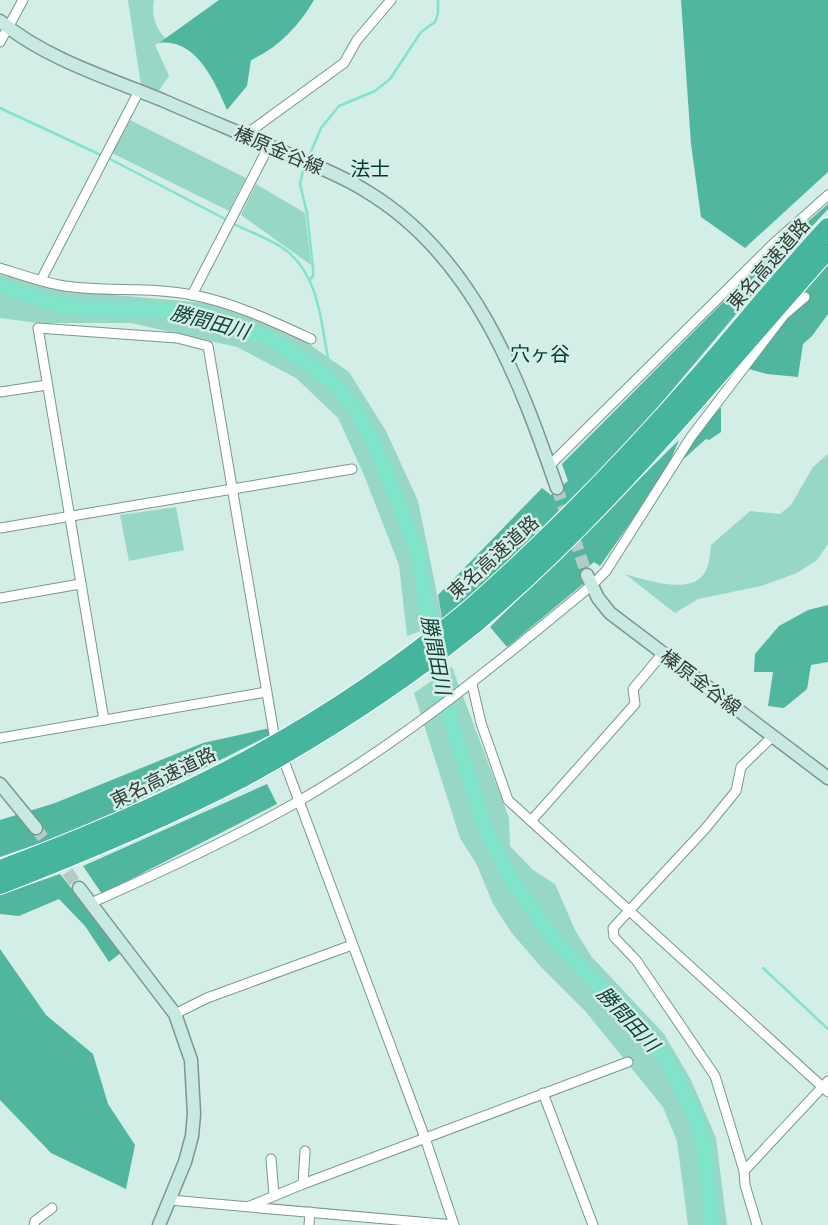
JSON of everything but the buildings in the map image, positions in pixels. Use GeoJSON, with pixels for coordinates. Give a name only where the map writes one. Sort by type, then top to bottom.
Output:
{"type":"FeatureCollection","features":[{"type":"Feature","properties":{"kind":"highway","name":"東名高速道路"},"geometry":{"type":"LineString","coordinates":[[0,884],[103,844],[192,804],[240,772],[350,716],[403,680],[471,617],[603,481],[696,380],[828,227]]}},
{"type":"Feature","properties":{"kind":"highway","name":"東名高速道路"},"geometry":{"type":"LineString","coordinates":[[471,617],[547,560],[629,476],[828,250]]}},
{"type":"Feature","properties":{"kind":"highway","name":"東名高速道路"},"geometry":{"type":"LineString","coordinates":[[0,869],[110,825],[184,792],[240,772]]}},
{"type":"Feature","properties":{"kind":"main road","name":"榛原金谷線"},"geometry":{"type":"LineString","coordinates":[[4,24],[63,59],[340,176],[367,191],[393,209],[445,260],[464,283],[505,353],[521,389],[557,488]]}},
{"type":"Feature","properties":{"kind":"main road","name":"榛原金谷線"},"geometry":{"type":"LineString","coordinates":[[590,580],[598,598],[610,613],[828,778]]}},
{"type":"Feature","properties":{"kind":"main road"},"geometry":{"type":"LineString","coordinates":[[0,784],[36,828]]}},
{"type":"Feature","properties":{"kind":"main road"},"geometry":{"type":"LineString","coordinates":[[79,888],[176,1014],[191,1060],[194,1114],[192,1136],[185,1162],[159,1225]]}},
{"type":"Feature","properties":{"kind":"street"},"geometry":{"type":"LineString","coordinates":[[0,42],[4,24],[23,0]]}},
{"type":"Feature","properties":{"kind":"street"},"geometry":{"type":"LineString","coordinates":[[245,135],[344,63],[357,40],[391,0]]}},
{"type":"Feature","properties":{"kind":"street"},"geometry":{"type":"LineString","coordinates":[[41,280],[139,91]]}},
{"type":"Feature","properties":{"kind":"street"},"geometry":{"type":"LineString","coordinates":[[192,295],[269,146]]}},
{"type":"Feature","properties":{"kind":"street"},"geometry":{"type":"LineString","coordinates":[[549,466],[770,247],[828,195]]}},
{"type":"Feature","properties":{"kind":"street"},"geometry":{"type":"LineString","coordinates":[[0,268],[59,285],[153,290],[192,295],[224,302],[311,338]]}},
{"type":"Feature","properties":{"kind":"street"},"geometry":{"type":"LineString","coordinates":[[91,903],[224,841],[299,801],[431,714],[472,684],[590,580],[606,571],[691,437],[784,315],[805,297]]}},
{"type":"Feature","properties":{"kind":"street"},"geometry":{"type":"LineString","coordinates":[[104,720],[38,328],[177,338],[208,346],[274,734],[425,1138],[454,1225],[170,1200]]}},
{"type":"Feature","properties":{"kind":"street"},"geometry":{"type":"LineString","coordinates":[[0,392],[47,385]]}},
{"type":"Feature","properties":{"kind":"street"},"geometry":{"type":"LineString","coordinates":[[0,528],[352,469]]}},
{"type":"Feature","properties":{"kind":"street"},"geometry":{"type":"LineString","coordinates":[[0,598],[80,584]]}},
{"type":"Feature","properties":{"kind":"street"},"geometry":{"type":"LineString","coordinates":[[531,821],[635,704],[632,689],[663,653]]}},
{"type":"Feature","properties":{"kind":"street"},"geometry":{"type":"LineString","coordinates":[[472,684],[481,722],[508,800],[826,1087],[744,1171]]}},
{"type":"Feature","properties":{"kind":"street"},"geometry":{"type":"LineString","coordinates":[[0,738],[266,692]]}},
{"type":"Feature","properties":{"kind":"street"},"geometry":{"type":"LineString","coordinates":[[757,1225],[744,1171],[715,1076],[636,960],[614,937],[614,928],[736,791],[741,767],[773,736]]}},
{"type":"Feature","properties":{"kind":"street"},"geometry":{"type":"LineString","coordinates":[[176,1014],[207,998],[352,945]]}},
{"type":"Feature","properties":{"kind":"street"},"geometry":{"type":"LineString","coordinates":[[250,1206],[274,1195],[628,1062]]}},
{"type":"Feature","properties":{"kind":"street"},"geometry":{"type":"LineString","coordinates":[[543,1093],[593,1225]]}},
{"type":"Feature","properties":{"kind":"street"},"geometry":{"type":"LineString","coordinates":[[303,1184],[304,1151]]}},
{"type":"Feature","properties":{"kind":"street"},"geometry":{"type":"LineString","coordinates":[[271,1159],[274,1195]]}},
{"type":"Feature","properties":{"kind":"street"},"geometry":{"type":"LineString","coordinates":[[34,1225],[34,1221],[52,1208]]}},
{"type":"Feature","properties":{"kind":"street"},"geometry":{"type":"LineString","coordinates":[[309,1225],[310,1212]]}},
{"type":"Feature","properties":{"kind":"green space"},"geometry":{"type":"Polygon","coordinates":[[[128,0],[154,0],[153,11],[155,21],[166,39],[155,45],[169,76],[157,93],[141,85],[128,0]]]}},
{"type":"Feature","properties":{"kind":"green space"},"geometry":{"type":"Polygon","coordinates":[[[219,0],[314,0],[302,19],[279,43],[251,60],[247,86],[227,110],[210,75],[194,55],[184,47],[172,43],[159,43],[219,0]]]}},
{"type":"Feature","properties":{"kind":"green space"},"geometry":{"type":"Polygon","coordinates":[[[681,0],[828,0],[828,172],[745,248],[701,217],[691,144],[681,0]]]}},
{"type":"Feature","properties":{"kind":"green space"},"geometry":{"type":"Polygon","coordinates":[[[130,120],[246,178],[229,211],[112,153],[130,120]]]}},
{"type":"Feature","properties":{"kind":"green space"},"geometry":{"type":"Polygon","coordinates":[[[256,184],[305,213],[311,265],[241,215],[256,184]]]}},
{"type":"Feature","properties":{"kind":"green space"},"geometry":{"type":"Polygon","coordinates":[[[828,204],[828,209],[789,251],[627,444],[536,541],[443,623],[438,595],[542,488],[551,495],[568,481],[562,464],[773,252],[828,204]]]}},
{"type":"Feature","properties":{"kind":"green space"},"geometry":{"type":"Polygon","coordinates":[[[828,264],[828,314],[812,336],[803,344],[798,377],[767,374],[749,369],[790,309],[828,264]]]}},
{"type":"Feature","properties":{"kind":"green space"},"geometry":{"type":"Polygon","coordinates":[[[0,274],[57,290],[217,304],[303,340],[349,372],[386,431],[418,501],[443,623],[407,636],[399,565],[364,475],[338,418],[296,378],[237,347],[131,323],[39,323],[0,318],[0,274]]]}},
{"type":"Feature","properties":{"kind":"green space"},"geometry":{"type":"Polygon","coordinates":[[[721,408],[721,432],[709,440],[706,439],[679,463],[702,425],[721,408]]]}},
{"type":"Feature","properties":{"kind":"green space"},"geometry":{"type":"Polygon","coordinates":[[[679,440],[665,473],[600,566],[594,562],[580,574],[583,584],[507,647],[490,627],[679,440]]]}},
{"type":"Feature","properties":{"kind":"green space"},"geometry":{"type":"Polygon","coordinates":[[[828,454],[828,544],[817,560],[797,573],[761,586],[698,599],[675,613],[625,574],[658,583],[682,585],[693,582],[701,577],[707,568],[711,545],[750,511],[780,514],[791,505],[813,467],[828,454]]]}},
{"type":"Feature","properties":{"kind":"green space"},"geometry":{"type":"Polygon","coordinates":[[[176,507],[184,550],[129,561],[120,515],[176,507]]]}},
{"type":"Feature","properties":{"kind":"green space"},"geometry":{"type":"Polygon","coordinates":[[[828,605],[828,662],[811,665],[807,689],[784,708],[768,706],[773,672],[754,672],[755,654],[779,626],[808,610],[828,605]]]}},
{"type":"Feature","properties":{"kind":"green space"},"geometry":{"type":"Polygon","coordinates":[[[452,667],[509,818],[510,846],[533,870],[555,884],[575,930],[591,956],[664,1034],[691,1080],[716,1138],[727,1225],[688,1225],[677,1141],[663,1107],[586,1012],[541,967],[511,932],[493,904],[477,865],[460,838],[414,693],[452,667]]]}},
{"type":"Feature","properties":{"kind":"green space"},"geometry":{"type":"Polygon","coordinates":[[[270,728],[270,735],[85,828],[0,857],[0,820],[55,803],[203,743],[270,728]]]}},
{"type":"Feature","properties":{"kind":"green space"},"geometry":{"type":"Polygon","coordinates":[[[267,784],[277,804],[102,894],[83,866],[267,784]]]}},
{"type":"Feature","properties":{"kind":"green space"},"geometry":{"type":"Polygon","coordinates":[[[60,874],[122,952],[109,962],[85,926],[59,899],[19,916],[0,914],[0,895],[60,874]]]}},
{"type":"Feature","properties":{"kind":"green space"},"geometry":{"type":"Polygon","coordinates":[[[0,949],[46,1015],[93,1054],[108,1104],[135,1145],[126,1189],[51,1153],[0,1100],[0,949]]]}},
{"type":"Feature","properties":{"kind":"waterway"},"geometry":{"type":"LineString","coordinates":[[308,159],[321,128],[339,106],[375,91],[390,79],[421,32],[435,22],[438,13],[438,0]]}},
{"type":"Feature","properties":{"kind":"waterway"},"geometry":{"type":"LineString","coordinates":[[0,108],[103,156]]}},
{"type":"Feature","properties":{"kind":"waterway"},"geometry":{"type":"LineString","coordinates":[[108,158],[227,220]]}},
{"type":"Feature","properties":{"kind":"waterway"},"geometry":{"type":"LineString","coordinates":[[304,166],[300,184],[307,213],[313,268],[313,276],[310,279]]}},
{"type":"Feature","properties":{"kind":"waterway"},"geometry":{"type":"LineString","coordinates":[[232,223],[281,247],[300,264],[316,296],[335,384]]}},
{"type":"Feature","properties":{"kind":"waterway","name":"勝間田川"},"geometry":{"type":"LineString","coordinates":[[0,286],[60,305],[90,309],[168,310],[207,317],[238,327],[271,339],[310,365],[335,384],[356,411],[376,448],[417,550],[441,690],[484,826],[509,876],[554,939],[651,1041],[668,1062],[696,1118],[704,1148],[712,1225]]}},
{"type":"Feature","properties":{"kind":"waterway"},"geometry":{"type":"LineString","coordinates":[[763,968],[828,1029]]}},
{"type":"Feature","properties":{"kind":"tunnel"},"geometry":{"type":"LineString","coordinates":[[557,488],[587,575]]}},
{"type":"Feature","properties":{"kind":"tunnel"},"geometry":{"type":"LineString","coordinates":[[36,828],[79,888]]}},
{"type":"Feature","properties":{"kind":"district","name":"法士"},"geometry":{"type":"Point","coordinates":[370,169]}},
{"type":"Feature","properties":{"kind":"district","name":"穴ヶ谷"},"geometry":{"type":"Point","coordinates":[540,354]}}]}
